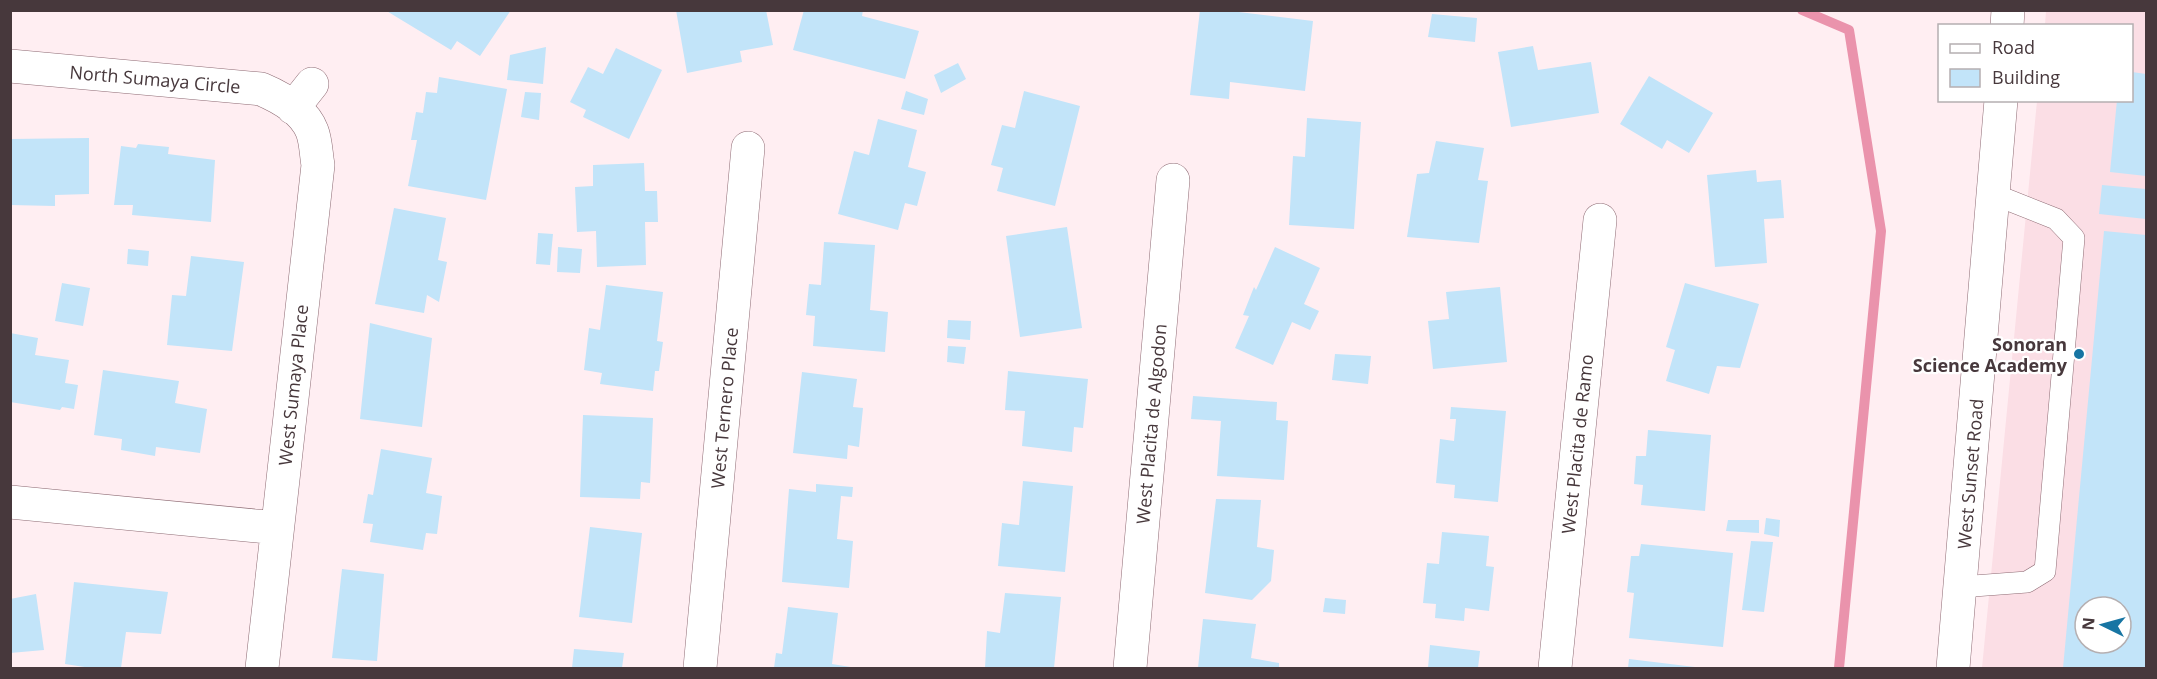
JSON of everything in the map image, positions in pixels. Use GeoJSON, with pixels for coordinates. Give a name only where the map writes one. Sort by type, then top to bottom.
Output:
{"type":"FeatureCollection","features":[{"type":"Feature","properties":{"kind":"street","name":"North Sumaya Circle"},"geometry":{"type":"LineString","coordinates":[[10,66],[261,89],[280,97],[303,96]]}},
{"type":"Feature","properties":{"kind":"street","name":"West Sumaya Place"},"geometry":{"type":"LineString","coordinates":[[262,669],[318,165],[303,96]]}},
{"type":"Feature","properties":{"kind":"street","name":"West Sunset Road"},"geometry":{"type":"LineString","coordinates":[[1953,669],[2001,102]]}},
{"type":"Feature","properties":{"kind":"street","name":"West Ternero Place"},"geometry":{"type":"LineString","coordinates":[[700,669],[748,148]]}},
{"type":"Feature","properties":{"kind":"street","name":"West Placita de Algodon"},"geometry":{"type":"LineString","coordinates":[[1130,669],[1173,180]]}},
{"type":"Feature","properties":{"kind":"street","name":"West Placita de Ramo"},"geometry":{"type":"LineString","coordinates":[[1555,669],[1600,220]]}},
{"type":"Feature","properties":{"kind":"street"},"geometry":{"type":"LineString","coordinates":[[10,502],[277,528]]}},
{"type":"Feature","properties":{"kind":"lane"},"geometry":{"type":"LineString","coordinates":[[1960,587],[2027,582],[2045,571],[2074,238],[2056,219],[1993,194]]}},
{"type":"Feature","properties":{"kind":"shaded area","name":"Sonoran Science Academy"},"geometry":{"type":"Polygon","coordinates":[[[2046,11],[2146,11],[2146,668],[1982,668],[2037,102],[2133,102],[2133,24],[2045,24],[2046,11]]]}},
{"type":"Feature","properties":{"kind":"building"},"geometry":{"type":"Polygon","coordinates":[[[385,10],[511,10],[480,56],[457,41],[451,50],[385,10]]]}},
{"type":"Feature","properties":{"kind":"building"},"geometry":{"type":"Polygon","coordinates":[[[676,10],[766,10],[773,45],[740,51],[742,62],[687,73],[676,10]]]}},
{"type":"Feature","properties":{"kind":"building"},"geometry":{"type":"Polygon","coordinates":[[[804,10],[863,10],[862,16],[919,31],[905,79],[793,50],[804,10]]]}},
{"type":"Feature","properties":{"kind":"building"},"geometry":{"type":"Polygon","coordinates":[[[1200,10],[1222,10],[1313,21],[1305,91],[1230,82],[1229,99],[1190,95],[1200,10]]]}},
{"type":"Feature","properties":{"kind":"building"},"geometry":{"type":"Polygon","coordinates":[[[1432,14],[1477,18],[1475,42],[1428,37],[1432,14]]]}},
{"type":"Feature","properties":{"kind":"building"},"geometry":{"type":"Polygon","coordinates":[[[1533,46],[1538,70],[1591,62],[1599,113],[1511,127],[1498,52],[1533,46]]]}},
{"type":"Feature","properties":{"kind":"building"},"geometry":{"type":"Polygon","coordinates":[[[546,47],[543,84],[507,80],[510,55],[546,47]]]}},
{"type":"Feature","properties":{"kind":"building"},"geometry":{"type":"Polygon","coordinates":[[[616,48],[662,70],[629,139],[583,117],[586,110],[570,102],[588,67],[603,74],[616,48]]]}},
{"type":"Feature","properties":{"kind":"building"},"geometry":{"type":"Polygon","coordinates":[[[958,63],[966,79],[941,93],[934,75],[958,63]]]}},
{"type":"Feature","properties":{"kind":"building"},"geometry":{"type":"Polygon","coordinates":[[[2133,72],[2146,74],[2146,176],[2110,172],[2117,102],[2133,102],[2133,72]]]}},
{"type":"Feature","properties":{"kind":"building"},"geometry":{"type":"Polygon","coordinates":[[[1649,76],[1713,113],[1689,153],[1667,140],[1662,149],[1620,124],[1649,76]]]}},
{"type":"Feature","properties":{"kind":"building"},"geometry":{"type":"Polygon","coordinates":[[[439,77],[507,89],[486,200],[408,186],[417,140],[411,140],[416,112],[423,113],[426,92],[437,93],[439,77]]]}},
{"type":"Feature","properties":{"kind":"building"},"geometry":{"type":"Polygon","coordinates":[[[906,91],[928,99],[924,115],[901,109],[906,91]]]}},
{"type":"Feature","properties":{"kind":"building"},"geometry":{"type":"Polygon","coordinates":[[[1024,91],[1080,106],[1055,206],[997,191],[1003,168],[991,165],[1002,125],[1015,128],[1024,91]]]}},
{"type":"Feature","properties":{"kind":"building"},"geometry":{"type":"Polygon","coordinates":[[[525,92],[541,93],[539,120],[521,117],[525,92]]]}},
{"type":"Feature","properties":{"kind":"building"},"geometry":{"type":"Polygon","coordinates":[[[1307,118],[1361,122],[1354,229],[1289,225],[1293,156],[1305,157],[1307,118]]]}},
{"type":"Feature","properties":{"kind":"building"},"geometry":{"type":"Polygon","coordinates":[[[878,119],[917,130],[908,167],[926,172],[917,206],[905,203],[898,230],[838,214],[854,151],[869,155],[878,119]]]}},
{"type":"Feature","properties":{"kind":"building"},"geometry":{"type":"Polygon","coordinates":[[[89,138],[89,194],[55,195],[55,206],[10,205],[10,139],[89,138]]]}},
{"type":"Feature","properties":{"kind":"building"},"geometry":{"type":"Polygon","coordinates":[[[1436,141],[1484,148],[1478,180],[1488,181],[1479,243],[1407,237],[1417,174],[1429,173],[1436,141]]]}},
{"type":"Feature","properties":{"kind":"building"},"geometry":{"type":"Polygon","coordinates":[[[138,144],[169,147],[168,154],[215,160],[211,222],[132,215],[133,205],[114,205],[121,146],[136,148],[138,144]]]}},
{"type":"Feature","properties":{"kind":"building"},"geometry":{"type":"Polygon","coordinates":[[[644,163],[645,191],[657,191],[658,222],[645,222],[646,265],[597,267],[596,231],[577,232],[575,187],[593,186],[593,165],[644,163]]]}},
{"type":"Feature","properties":{"kind":"building"},"geometry":{"type":"Polygon","coordinates":[[[1756,170],[1757,182],[1781,180],[1784,218],[1764,219],[1767,263],[1715,267],[1707,175],[1756,170]]]}},
{"type":"Feature","properties":{"kind":"building"},"geometry":{"type":"Polygon","coordinates":[[[2102,185],[2146,189],[2146,219],[2099,214],[2102,185]]]}},
{"type":"Feature","properties":{"kind":"building"},"geometry":{"type":"Polygon","coordinates":[[[394,208],[446,218],[438,260],[447,262],[439,302],[427,295],[424,313],[375,304],[394,208]]]}},
{"type":"Feature","properties":{"kind":"building"},"geometry":{"type":"Polygon","coordinates":[[[1067,227],[1082,328],[1020,337],[1006,236],[1067,227]]]}},
{"type":"Feature","properties":{"kind":"building"},"geometry":{"type":"Polygon","coordinates":[[[2104,231],[2146,235],[2146,668],[2063,668],[2104,231]]]}},
{"type":"Feature","properties":{"kind":"building"},"geometry":{"type":"Polygon","coordinates":[[[538,233],[553,234],[550,265],[536,264],[538,233]]]}},
{"type":"Feature","properties":{"kind":"building"},"geometry":{"type":"Polygon","coordinates":[[[824,242],[875,245],[870,310],[888,312],[885,352],[813,346],[815,316],[806,315],[809,284],[821,285],[824,242]]]}},
{"type":"Feature","properties":{"kind":"building"},"geometry":{"type":"Polygon","coordinates":[[[558,247],[582,249],[580,273],[557,272],[558,247]]]}},
{"type":"Feature","properties":{"kind":"building"},"geometry":{"type":"Polygon","coordinates":[[[1275,247],[1320,268],[1304,304],[1319,311],[1310,330],[1292,322],[1273,365],[1235,348],[1249,316],[1243,315],[1254,287],[1256,290],[1275,247]]]}},
{"type":"Feature","properties":{"kind":"building"},"geometry":{"type":"Polygon","coordinates":[[[128,249],[149,251],[148,266],[127,264],[128,249]]]}},
{"type":"Feature","properties":{"kind":"building"},"geometry":{"type":"Polygon","coordinates":[[[191,256],[244,262],[232,351],[167,345],[172,295],[186,296],[191,256]]]}},
{"type":"Feature","properties":{"kind":"building"},"geometry":{"type":"Polygon","coordinates":[[[62,283],[90,288],[83,326],[55,321],[62,283]]]}},
{"type":"Feature","properties":{"kind":"building"},"geometry":{"type":"Polygon","coordinates":[[[1685,283],[1759,304],[1740,368],[1717,366],[1709,394],[1666,381],[1675,350],[1666,347],[1685,283]]]}},
{"type":"Feature","properties":{"kind":"building"},"geometry":{"type":"Polygon","coordinates":[[[606,285],[663,292],[657,341],[663,342],[659,371],[655,371],[653,391],[600,384],[602,373],[584,370],[589,328],[600,330],[606,285]]]}},
{"type":"Feature","properties":{"kind":"building"},"geometry":{"type":"Polygon","coordinates":[[[1500,287],[1507,362],[1433,369],[1428,321],[1449,319],[1446,292],[1500,287]]]}},
{"type":"Feature","properties":{"kind":"building"},"geometry":{"type":"Polygon","coordinates":[[[948,320],[971,321],[970,340],[947,338],[948,320]]]}},
{"type":"Feature","properties":{"kind":"building"},"geometry":{"type":"Polygon","coordinates":[[[370,323],[432,338],[422,427],[360,419],[370,323]]]}},
{"type":"Feature","properties":{"kind":"building"},"geometry":{"type":"Polygon","coordinates":[[[10,333],[38,338],[35,355],[69,360],[65,383],[78,385],[74,409],[62,407],[60,410],[10,402],[10,333]]]}},
{"type":"Feature","properties":{"kind":"building"},"geometry":{"type":"Polygon","coordinates":[[[948,346],[966,347],[964,364],[947,362],[948,346]]]}},
{"type":"Feature","properties":{"kind":"building"},"geometry":{"type":"Polygon","coordinates":[[[1335,354],[1371,356],[1368,384],[1332,380],[1335,354]]]}},
{"type":"Feature","properties":{"kind":"building"},"geometry":{"type":"Polygon","coordinates":[[[103,370],[179,381],[175,403],[207,409],[200,453],[156,447],[155,456],[121,450],[122,439],[94,435],[103,370]]]}},
{"type":"Feature","properties":{"kind":"building"},"geometry":{"type":"Polygon","coordinates":[[[1008,371],[1088,379],[1083,428],[1074,427],[1072,452],[1022,446],[1025,411],[1005,410],[1008,371]]]}},
{"type":"Feature","properties":{"kind":"building"},"geometry":{"type":"Polygon","coordinates":[[[802,372],[857,379],[853,407],[863,408],[859,447],[848,445],[847,459],[793,453],[802,372]]]}},
{"type":"Feature","properties":{"kind":"building"},"geometry":{"type":"Polygon","coordinates":[[[1193,396],[1277,402],[1276,420],[1288,421],[1284,480],[1217,476],[1221,421],[1191,419],[1193,396]]]}},
{"type":"Feature","properties":{"kind":"building"},"geometry":{"type":"Polygon","coordinates":[[[1451,407],[1506,411],[1498,502],[1454,498],[1455,485],[1436,483],[1440,439],[1454,441],[1456,419],[1450,419],[1451,407]]]}},
{"type":"Feature","properties":{"kind":"building"},"geometry":{"type":"Polygon","coordinates":[[[583,415],[653,418],[650,483],[641,482],[640,499],[580,497],[583,415]]]}},
{"type":"Feature","properties":{"kind":"building"},"geometry":{"type":"Polygon","coordinates":[[[1648,430],[1711,435],[1705,511],[1641,505],[1643,485],[1634,484],[1636,456],[1646,456],[1648,430]]]}},
{"type":"Feature","properties":{"kind":"building"},"geometry":{"type":"Polygon","coordinates":[[[381,449],[432,458],[426,493],[442,496],[437,534],[426,533],[423,550],[370,542],[373,524],[363,523],[368,494],[373,495],[381,449]]]}},
{"type":"Feature","properties":{"kind":"building"},"geometry":{"type":"Polygon","coordinates":[[[1023,481],[1073,486],[1065,572],[998,566],[1002,523],[1019,525],[1023,481]]]}},
{"type":"Feature","properties":{"kind":"building"},"geometry":{"type":"Polygon","coordinates":[[[816,484],[853,487],[852,497],[841,496],[837,539],[853,541],[849,588],[782,582],[789,489],[816,492],[816,484]]]}},
{"type":"Feature","properties":{"kind":"building"},"geometry":{"type":"Polygon","coordinates":[[[1216,499],[1261,500],[1257,547],[1274,550],[1271,581],[1252,600],[1205,593],[1216,499]]]}},
{"type":"Feature","properties":{"kind":"building"},"geometry":{"type":"Polygon","coordinates":[[[1766,518],[1780,520],[1779,537],[1764,534],[1766,518]]]}},
{"type":"Feature","properties":{"kind":"building"},"geometry":{"type":"Polygon","coordinates":[[[1728,520],[1759,520],[1759,533],[1726,531],[1728,520]]]}},
{"type":"Feature","properties":{"kind":"building"},"geometry":{"type":"Polygon","coordinates":[[[590,527],[642,533],[632,623],[579,617],[590,527]]]}},
{"type":"Feature","properties":{"kind":"building"},"geometry":{"type":"Polygon","coordinates":[[[1442,532],[1489,536],[1486,566],[1494,567],[1489,611],[1465,608],[1464,621],[1435,618],[1436,604],[1423,603],[1427,563],[1439,564],[1442,532]]]}},
{"type":"Feature","properties":{"kind":"building"},"geometry":{"type":"Polygon","coordinates":[[[1751,541],[1773,542],[1764,612],[1742,610],[1751,541]]]}},
{"type":"Feature","properties":{"kind":"building"},"geometry":{"type":"Polygon","coordinates":[[[1641,544],[1733,553],[1723,647],[1629,638],[1634,593],[1627,592],[1631,556],[1639,556],[1641,544]]]}},
{"type":"Feature","properties":{"kind":"building"},"geometry":{"type":"Polygon","coordinates":[[[342,569],[384,574],[377,661],[332,658],[342,569]]]}},
{"type":"Feature","properties":{"kind":"building"},"geometry":{"type":"Polygon","coordinates":[[[74,582],[168,592],[161,634],[126,632],[121,668],[91,668],[65,664],[74,582]]]}},
{"type":"Feature","properties":{"kind":"building"},"geometry":{"type":"Polygon","coordinates":[[[1005,593],[1061,597],[1054,668],[985,668],[987,631],[1000,633],[1005,593]]]}},
{"type":"Feature","properties":{"kind":"building"},"geometry":{"type":"Polygon","coordinates":[[[36,594],[44,650],[10,653],[10,599],[36,594]]]}},
{"type":"Feature","properties":{"kind":"building"},"geometry":{"type":"Polygon","coordinates":[[[1325,598],[1346,600],[1345,614],[1323,612],[1325,598]]]}},
{"type":"Feature","properties":{"kind":"building"},"geometry":{"type":"Polygon","coordinates":[[[788,607],[838,613],[832,664],[857,668],[774,668],[776,653],[782,654],[788,607]]]}},
{"type":"Feature","properties":{"kind":"building"},"geometry":{"type":"Polygon","coordinates":[[[1203,619],[1256,624],[1251,658],[1279,663],[1279,668],[1198,668],[1203,619]]]}},
{"type":"Feature","properties":{"kind":"building"},"geometry":{"type":"Polygon","coordinates":[[[1430,645],[1480,651],[1478,668],[1428,668],[1430,645]]]}},
{"type":"Feature","properties":{"kind":"building"},"geometry":{"type":"Polygon","coordinates":[[[574,649],[624,653],[622,668],[572,668],[574,649]]]}},
{"type":"Feature","properties":{"kind":"building"},"geometry":{"type":"Polygon","coordinates":[[[1629,659],[1695,667],[1695,668],[1628,668],[1629,659]]]}},
{"type":"Feature","properties":{"kind":"waterway"},"geometry":{"type":"LineString","coordinates":[[1802,10],[1849,30],[1881,231],[1839,668]]}},
{"type":"Feature","properties":{"kind":"place","name":"Sonoran Science Academy"},"geometry":{"type":"Point","coordinates":[2079,354]}}]}
